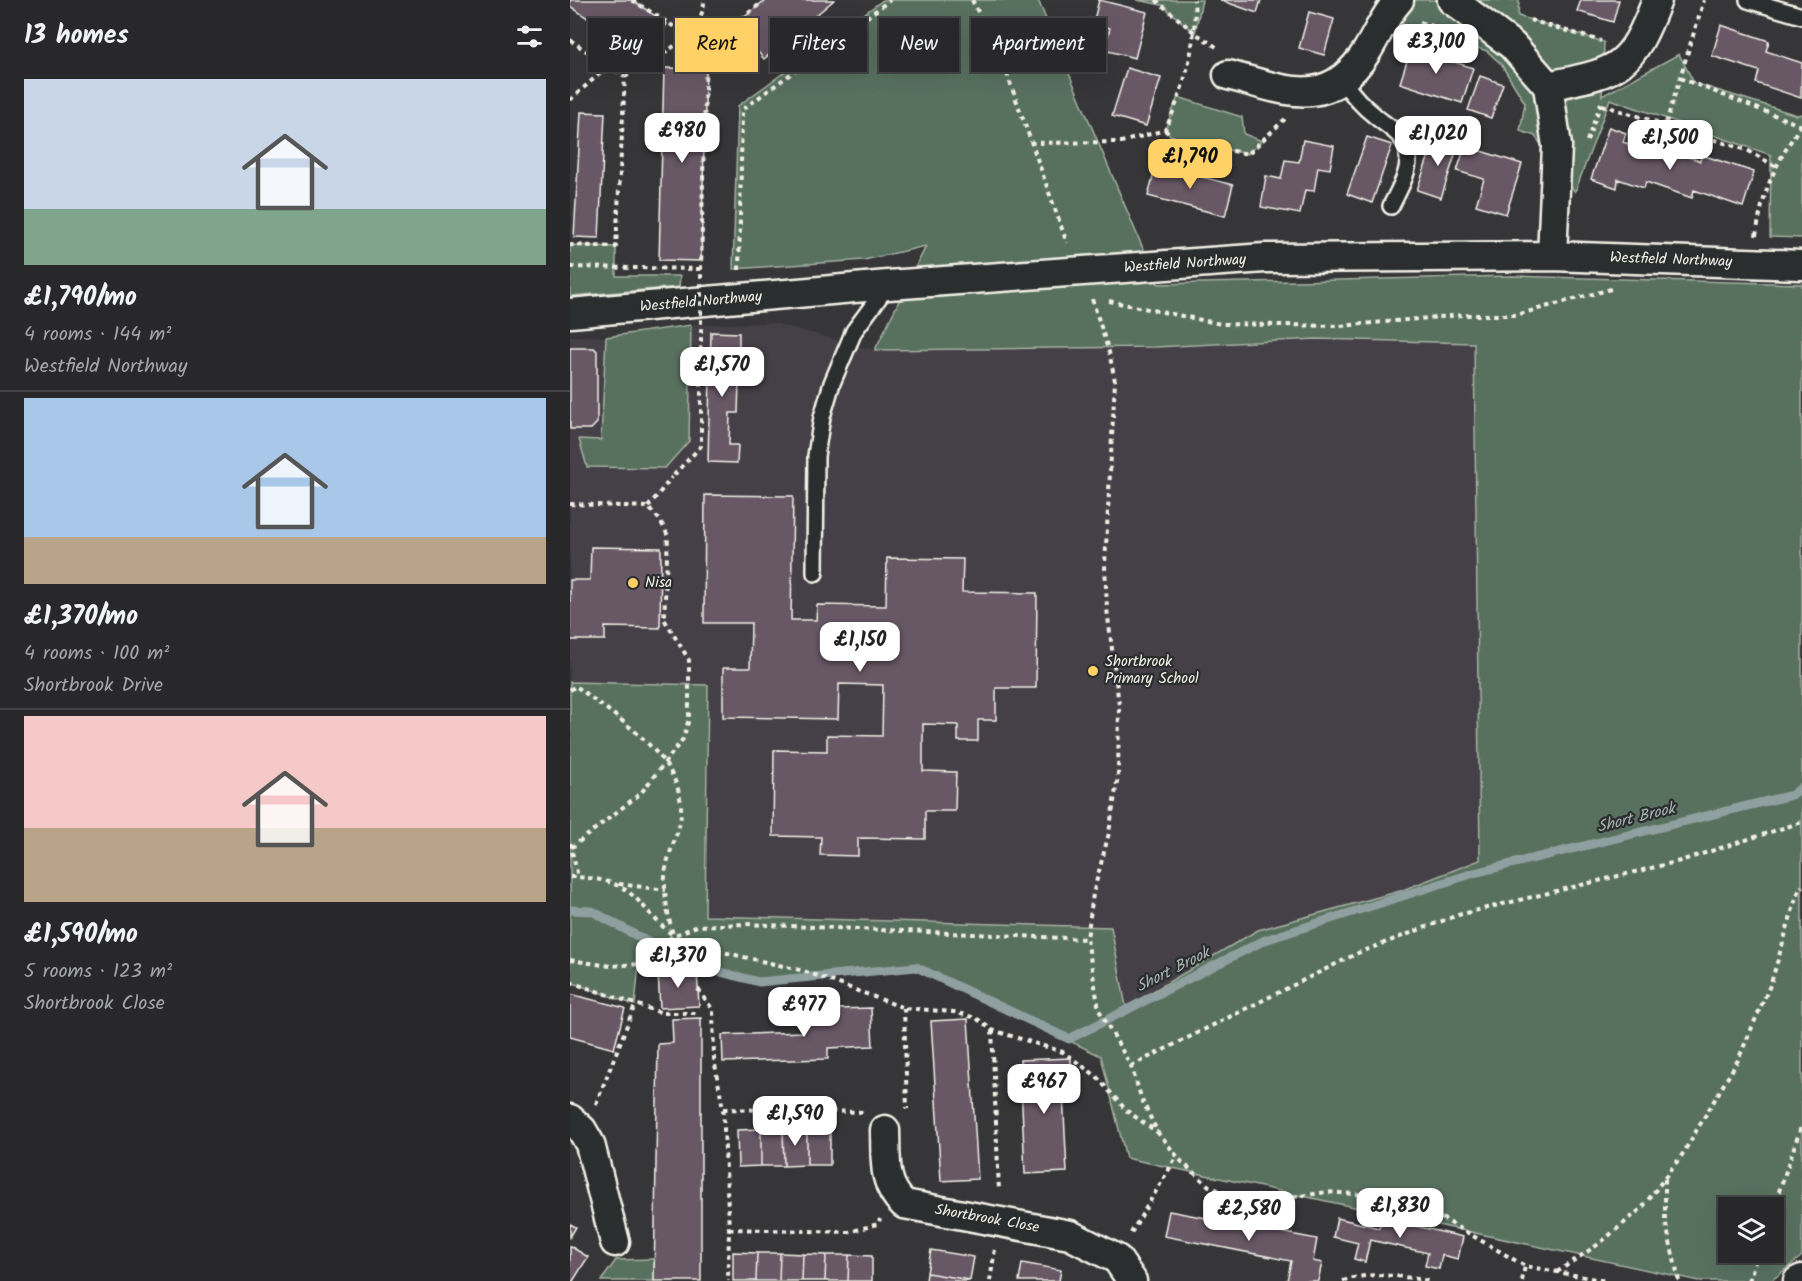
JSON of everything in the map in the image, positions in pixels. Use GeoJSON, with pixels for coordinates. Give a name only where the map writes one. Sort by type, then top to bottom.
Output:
{"type":"FeatureCollection","features":[{"type":"Feature","properties":{"kind":"street"},"geometry":{"type":"LineString","coordinates":[[1228,75],[1304,92],[1322,90],[1342,80],[1366,52],[1388,12],[1399,0]]}},
{"type":"Feature","properties":{"kind":"street"},"geometry":{"type":"LineString","coordinates":[[1452,0],[1512,45],[1548,86],[1557,146],[1552,256]]}},
{"type":"Feature","properties":{"kind":"street"},"geometry":{"type":"LineString","coordinates":[[1548,86],[1605,74],[1632,52],[1645,31],[1657,0]]}},
{"type":"Feature","properties":{"kind":"street","name":"Westfield Northway"},"geometry":{"type":"LineString","coordinates":[[570,313],[888,285],[1265,258],[1552,256],[1802,265]]}},
{"type":"Feature","properties":{"kind":"street"},"geometry":{"type":"LineString","coordinates":[[576,1125],[590,1144],[615,1242]]}},
{"type":"Feature","properties":{"kind":"street"},"geometry":{"type":"LineString","coordinates":[[885,1130],[886,1172],[893,1194]]}},
{"type":"Feature","properties":{"kind":"street","name":"Shortbrook Close"},"geometry":{"type":"LineString","coordinates":[[893,1194],[904,1204],[920,1208],[1000,1220],[1070,1235],[1124,1270]]}},
{"type":"Feature","properties":{"kind":"street"},"geometry":{"type":"LineString","coordinates":[[1798,1281],[1802,1278]]}},
{"type":"Feature","properties":{"kind":"lane"},"geometry":{"type":"LineString","coordinates":[[1748,0],[1802,16]]}},
{"type":"Feature","properties":{"kind":"lane"},"geometry":{"type":"LineString","coordinates":[[1342,80],[1355,98],[1395,130],[1406,142],[1408,158],[1404,178],[1391,206]]}},
{"type":"Feature","properties":{"kind":"lane"},"geometry":{"type":"LineString","coordinates":[[815,573],[816,456],[822,417],[832,383],[854,331],[888,285]]}},
{"type":"Feature","properties":{"kind":"path"},"geometry":{"type":"LineString","coordinates":[[632,0],[675,27]]}},
{"type":"Feature","properties":{"kind":"path"},"geometry":{"type":"LineString","coordinates":[[625,77],[670,51],[699,20],[704,0]]}},
{"type":"Feature","properties":{"kind":"path"},"geometry":{"type":"LineString","coordinates":[[742,18],[765,0]]}},
{"type":"Feature","properties":{"kind":"path"},"geometry":{"type":"LineString","coordinates":[[739,298],[742,110],[890,0]]}},
{"type":"Feature","properties":{"kind":"path"},"geometry":{"type":"LineString","coordinates":[[972,0],[1001,57],[1030,143],[1078,271]]}},
{"type":"Feature","properties":{"kind":"path"},"geometry":{"type":"LineString","coordinates":[[1156,0],[1195,33],[1231,57],[1228,75]]}},
{"type":"Feature","properties":{"kind":"path"},"geometry":{"type":"LineString","coordinates":[[1165,130],[1174,110],[1195,33],[1194,0]]}},
{"type":"Feature","properties":{"kind":"path"},"geometry":{"type":"LineString","coordinates":[[1666,123],[1704,0]]}},
{"type":"Feature","properties":{"kind":"path"},"geometry":{"type":"LineString","coordinates":[[1528,19],[1632,52]]}},
{"type":"Feature","properties":{"kind":"path"},"geometry":{"type":"LineString","coordinates":[[570,40],[588,52]]}},
{"type":"Feature","properties":{"kind":"path"},"geometry":{"type":"LineString","coordinates":[[570,100],[601,72]]}},
{"type":"Feature","properties":{"kind":"path"},"geometry":{"type":"LineString","coordinates":[[617,72],[625,77]]}},
{"type":"Feature","properties":{"kind":"path"},"geometry":{"type":"LineString","coordinates":[[648,507],[701,446],[701,269],[705,72]]}},
{"type":"Feature","properties":{"kind":"path"},"geometry":{"type":"LineString","coordinates":[[570,245],[616,247],[625,77]]}},
{"type":"Feature","properties":{"kind":"path"},"geometry":{"type":"LineString","coordinates":[[1680,78],[1801,126],[1775,166],[1762,195],[1752,263]]}},
{"type":"Feature","properties":{"kind":"path"},"geometry":{"type":"LineString","coordinates":[[1165,130],[1174,139],[1248,154],[1299,106],[1304,92]]}},
{"type":"Feature","properties":{"kind":"path"},"geometry":{"type":"LineString","coordinates":[[1601,104],[1747,150],[1775,166]]}},
{"type":"Feature","properties":{"kind":"path"},"geometry":{"type":"LineString","coordinates":[[1030,143],[1121,142],[1165,130]]}},
{"type":"Feature","properties":{"kind":"path"},"geometry":{"type":"LineString","coordinates":[[570,267],[701,269]]}},
{"type":"Feature","properties":{"kind":"path"},"geometry":{"type":"LineString","coordinates":[[1606,1281],[1526,1266],[1435,1214],[1380,1196],[1327,1192],[1280,1198],[1235,1197],[1209,1186],[1177,1156],[1158,1133],[1142,1100],[1131,1066],[1099,1010],[1087,939],[1093,894],[1109,833],[1118,776],[1119,705],[1107,609],[1105,565],[1115,381],[1109,352],[1092,297],[1221,324],[1341,326],[1462,315],[1516,315],[1613,289]]}},
{"type":"Feature","properties":{"kind":"path"},"geometry":{"type":"LineString","coordinates":[[570,504],[648,507],[660,520],[668,536],[664,619],[689,660],[689,719],[683,739],[641,793],[571,846],[578,878]]}},
{"type":"Feature","properties":{"kind":"path"},"geometry":{"type":"LineString","coordinates":[[570,690],[576,686],[664,761],[681,800],[680,821],[665,874],[667,911],[673,936]]}},
{"type":"Feature","properties":{"kind":"path"},"geometry":{"type":"LineString","coordinates":[[1131,1066],[1358,953],[1458,915],[1680,861],[1802,822]]}},
{"type":"Feature","properties":{"kind":"path"},"geometry":{"type":"LineString","coordinates":[[570,877],[666,890]]}},
{"type":"Feature","properties":{"kind":"path"},"geometry":{"type":"LineString","coordinates":[[618,884],[640,900],[673,936],[684,943],[804,971],[904,1008],[976,1018],[992,1030],[1063,1052],[1095,1075],[1127,1112],[1158,1133]]}},
{"type":"Feature","properties":{"kind":"path"},"geometry":{"type":"LineString","coordinates":[[1556,1272],[1600,1243],[1642,1208],[1682,1155],[1738,1060],[1771,983],[1797,895],[1802,886]]}},
{"type":"Feature","properties":{"kind":"path"},"geometry":{"type":"LineString","coordinates":[[570,960],[610,966],[639,964],[673,936],[697,926],[745,924],[1087,939]]}},
{"type":"Feature","properties":{"kind":"path"},"geometry":{"type":"LineString","coordinates":[[570,982],[662,1013],[697,1013]]}},
{"type":"Feature","properties":{"kind":"path"},"geometry":{"type":"LineString","coordinates":[[698,989],[713,1010],[714,1059],[723,1109],[729,1229],[728,1281]]}},
{"type":"Feature","properties":{"kind":"path"},"geometry":{"type":"LineString","coordinates":[[576,1125],[609,1074],[635,1005]]}},
{"type":"Feature","properties":{"kind":"path"},"geometry":{"type":"LineString","coordinates":[[723,1109],[885,1112],[885,1130],[908,1130],[904,1008]]}},
{"type":"Feature","properties":{"kind":"path"},"geometry":{"type":"LineString","coordinates":[[992,1030],[1000,1220]]}},
{"type":"Feature","properties":{"kind":"path"},"geometry":{"type":"LineString","coordinates":[[1777,1197],[1802,1124]]}},
{"type":"Feature","properties":{"kind":"path"},"geometry":{"type":"LineString","coordinates":[[1124,1270],[1177,1156]]}},
{"type":"Feature","properties":{"kind":"path"},"geometry":{"type":"LineString","coordinates":[[1665,1178],[1665,1220],[1679,1281]]}},
{"type":"Feature","properties":{"kind":"path"},"geometry":{"type":"LineString","coordinates":[[729,1229],[849,1232],[878,1224],[893,1194]]}},
{"type":"Feature","properties":{"kind":"path"},"geometry":{"type":"LineString","coordinates":[[1749,1281],[1755,1263]]}},
{"type":"Feature","properties":{"kind":"path"},"geometry":{"type":"LineString","coordinates":[[1522,1281],[1526,1266]]}},
{"type":"Feature","properties":{"kind":"path"},"geometry":{"type":"LineString","coordinates":[[1343,1281],[1366,1275],[1402,1276],[1430,1281]]}},
{"type":"Feature","properties":{"kind":"shaded area","name":"Shortbrook Primary School"},"geometry":{"type":"Polygon","coordinates":[[[772,323],[875,350],[1155,347],[1316,339],[1474,342],[1480,860],[1400,891],[1258,930],[1126,1007],[1111,927],[705,916],[708,685],[570,682],[570,336],[606,337],[601,440],[580,439],[587,467],[689,441],[691,325],[772,323]]]}},
{"type":"Feature","properties":{"kind":"green space"},"geometry":{"type":"Polygon","coordinates":[[[883,0],[1038,0],[1046,18],[971,18],[971,72],[1068,72],[1158,284],[1512,276],[1802,284],[1802,1256],[1771,1281],[1699,1281],[1126,1158],[1101,1056],[916,967],[759,982],[686,963],[639,964],[635,1005],[570,982],[570,682],[708,685],[705,916],[1111,927],[1126,1007],[1258,930],[1400,891],[1480,860],[1474,343],[1316,339],[1155,347],[875,350],[926,246],[864,260],[733,269],[738,106],[785,72],[867,72],[867,18],[858,18],[883,0]]]}},
{"type":"Feature","properties":{"kind":"green space"},"geometry":{"type":"Polygon","coordinates":[[[1137,0],[1202,0],[1195,33],[1162,5],[1137,0]]]}},
{"type":"Feature","properties":{"kind":"green space"},"geometry":{"type":"Polygon","coordinates":[[[1396,0],[1519,0],[1518,16],[1604,42],[1602,96],[1679,54],[1694,83],[1797,115],[1802,114],[1802,238],[1770,237],[1771,155],[1610,99],[1575,192],[1535,136],[1520,131],[1525,103],[1501,64],[1487,51],[1403,25],[1396,0]]]}},
{"type":"Feature","properties":{"kind":"green space"},"geometry":{"type":"Polygon","coordinates":[[[1178,97],[1242,117],[1244,134],[1262,141],[1248,154],[1174,139],[1165,130],[1178,97]]]}},
{"type":"Feature","properties":{"kind":"green space"},"geometry":{"type":"Polygon","coordinates":[[[570,245],[616,247],[616,276],[680,276],[679,287],[570,296],[570,245]]]}},
{"type":"Feature","properties":{"kind":"green space"},"geometry":{"type":"Polygon","coordinates":[[[691,325],[689,441],[665,468],[587,467],[579,439],[601,440],[606,337],[691,325]]]}},
{"type":"Feature","properties":{"kind":"green space"},"geometry":{"type":"Polygon","coordinates":[[[654,1259],[654,1281],[601,1281],[616,1260],[654,1259]]]}},
{"type":"Feature","properties":{"kind":"building"},"geometry":{"type":"Polygon","coordinates":[[[570,0],[632,0],[658,18],[588,18],[570,6],[570,0]]]}},
{"type":"Feature","properties":{"kind":"building"},"geometry":{"type":"Polygon","coordinates":[[[765,0],[834,0],[813,18],[770,18],[770,54],[764,59],[758,52],[758,18],[743,18],[765,0]]]}},
{"type":"Feature","properties":{"kind":"building"},"geometry":{"type":"Polygon","coordinates":[[[1099,0],[1147,12],[1135,58],[1106,51],[1110,28],[1106,27],[1106,18],[1094,18],[1099,0]]]}},
{"type":"Feature","properties":{"kind":"building"},"geometry":{"type":"Polygon","coordinates":[[[1220,0],[1261,0],[1257,13],[1220,0]]]}},
{"type":"Feature","properties":{"kind":"building"},"geometry":{"type":"Polygon","coordinates":[[[1581,0],[1619,0],[1613,22],[1577,11],[1581,0]]]}},
{"type":"Feature","properties":{"kind":"building"},"geometry":{"type":"Polygon","coordinates":[[[1309,12],[1334,19],[1324,55],[1299,48],[1309,12]]]}},
{"type":"Feature","properties":{"kind":"building"},"geometry":{"type":"Polygon","coordinates":[[[1721,25],[1769,41],[1766,51],[1802,63],[1801,98],[1756,83],[1759,71],[1712,56],[1721,25]]]}},
{"type":"Feature","properties":{"kind":"building"},"geometry":{"type":"Polygon","coordinates":[[[1411,48],[1473,68],[1462,103],[1400,83],[1411,48]]]}},
{"type":"Feature","properties":{"kind":"building"},"geometry":{"type":"Polygon","coordinates":[[[664,68],[675,68],[675,72],[706,72],[701,261],[659,260],[664,68]]]}},
{"type":"Feature","properties":{"kind":"building"},"geometry":{"type":"Polygon","coordinates":[[[1127,68],[1161,78],[1146,126],[1112,116],[1127,68]]]}},
{"type":"Feature","properties":{"kind":"building"},"geometry":{"type":"Polygon","coordinates":[[[1480,76],[1503,84],[1491,118],[1468,110],[1480,76]]]}},
{"type":"Feature","properties":{"kind":"building"},"geometry":{"type":"Polygon","coordinates":[[[581,112],[605,113],[599,238],[574,237],[581,112]]]}},
{"type":"Feature","properties":{"kind":"building"},"geometry":{"type":"Polygon","coordinates":[[[1609,127],[1626,133],[1623,142],[1654,153],[1657,146],[1700,161],[1702,155],[1754,172],[1743,207],[1694,190],[1692,198],[1646,182],[1644,188],[1618,179],[1617,188],[1591,179],[1609,127]]]}},
{"type":"Feature","properties":{"kind":"building"},"geometry":{"type":"Polygon","coordinates":[[[1436,135],[1459,143],[1441,198],[1417,190],[1436,135]]]}},
{"type":"Feature","properties":{"kind":"building"},"geometry":{"type":"Polygon","coordinates":[[[1367,137],[1392,145],[1372,203],[1347,194],[1367,137]]]}},
{"type":"Feature","properties":{"kind":"building"},"geometry":{"type":"Polygon","coordinates":[[[1303,140],[1334,146],[1330,169],[1318,167],[1314,191],[1305,190],[1300,214],[1261,207],[1266,176],[1281,179],[1285,160],[1299,162],[1303,140]]]}},
{"type":"Feature","properties":{"kind":"building"},"geometry":{"type":"Polygon","coordinates":[[[1465,146],[1522,164],[1506,214],[1476,205],[1484,179],[1457,171],[1465,146]]]}},
{"type":"Feature","properties":{"kind":"building"},"geometry":{"type":"Polygon","coordinates":[[[1156,165],[1233,185],[1225,216],[1148,196],[1156,165]]]}},
{"type":"Feature","properties":{"kind":"building"},"geometry":{"type":"Polygon","coordinates":[[[711,332],[739,333],[739,350],[730,350],[730,381],[739,381],[738,413],[730,413],[729,445],[738,445],[737,463],[708,462],[711,332]]]}},
{"type":"Feature","properties":{"kind":"building"},"geometry":{"type":"Polygon","coordinates":[[[570,348],[594,348],[597,351],[597,423],[591,429],[570,429],[570,348]]]}},
{"type":"Feature","properties":{"kind":"building"},"geometry":{"type":"Polygon","coordinates":[[[705,495],[793,496],[791,620],[816,620],[817,605],[886,606],[887,558],[963,559],[962,592],[1037,593],[1036,688],[996,688],[996,720],[978,720],[978,741],[958,741],[958,725],[923,724],[923,771],[956,772],[955,811],[925,811],[925,839],[858,838],[858,856],[820,855],[821,837],[773,836],[774,750],[827,751],[827,735],[882,736],[883,685],[839,684],[838,719],[723,717],[723,668],[750,668],[751,623],[704,623],[705,495]]]}},
{"type":"Feature","properties":{"kind":"building"},"geometry":{"type":"Polygon","coordinates":[[[591,547],[661,548],[660,628],[605,627],[605,640],[570,640],[570,580],[590,580],[591,547]]]}},
{"type":"Feature","properties":{"kind":"building"},"geometry":{"type":"Polygon","coordinates":[[[697,970],[699,1006],[660,1008],[658,972],[697,970]]]}},
{"type":"Feature","properties":{"kind":"building"},"geometry":{"type":"Polygon","coordinates":[[[570,994],[625,1008],[614,1049],[570,1037],[570,994]]]}},
{"type":"Feature","properties":{"kind":"building"},"geometry":{"type":"Polygon","coordinates":[[[871,1008],[873,1046],[828,1048],[828,1059],[723,1062],[722,1035],[803,1032],[803,1010],[871,1008]]]}},
{"type":"Feature","properties":{"kind":"building"},"geometry":{"type":"Polygon","coordinates":[[[701,1018],[701,1281],[654,1281],[658,1044],[673,1043],[672,1019],[701,1018]]]}},
{"type":"Feature","properties":{"kind":"building"},"geometry":{"type":"Polygon","coordinates":[[[968,1019],[978,1179],[941,1181],[931,1021],[968,1019]]]}},
{"type":"Feature","properties":{"kind":"building"},"geometry":{"type":"Polygon","coordinates":[[[1071,1058],[1071,1075],[1062,1075],[1067,1172],[1025,1174],[1020,1060],[1071,1058]]]}},
{"type":"Feature","properties":{"kind":"building"},"geometry":{"type":"Polygon","coordinates":[[[830,1128],[830,1165],[807,1165],[807,1129],[830,1128]]]}},
{"type":"Feature","properties":{"kind":"building"},"geometry":{"type":"Polygon","coordinates":[[[761,1129],[761,1166],[738,1167],[737,1130],[761,1129]]]}},
{"type":"Feature","properties":{"kind":"building"},"geometry":{"type":"Polygon","coordinates":[[[761,1129],[783,1129],[784,1166],[761,1166],[761,1129]]]}},
{"type":"Feature","properties":{"kind":"building"},"geometry":{"type":"Polygon","coordinates":[[[783,1129],[807,1129],[807,1165],[784,1166],[783,1129]]]}},
{"type":"Feature","properties":{"kind":"building"},"geometry":{"type":"Polygon","coordinates":[[[1169,1211],[1317,1239],[1313,1261],[1322,1263],[1318,1281],[1287,1281],[1291,1261],[1164,1236],[1169,1211]]]}},
{"type":"Feature","properties":{"kind":"building"},"geometry":{"type":"Polygon","coordinates":[[[1337,1218],[1379,1228],[1381,1218],[1463,1237],[1458,1259],[1442,1255],[1439,1269],[1425,1266],[1428,1253],[1370,1240],[1365,1262],[1354,1259],[1358,1243],[1333,1237],[1337,1218]]]}},
{"type":"Feature","properties":{"kind":"building"},"geometry":{"type":"Polygon","coordinates":[[[570,1224],[576,1227],[570,1237],[570,1224]]]}},
{"type":"Feature","properties":{"kind":"building"},"geometry":{"type":"Polygon","coordinates":[[[570,1246],[588,1257],[573,1281],[570,1281],[570,1246]]]}},
{"type":"Feature","properties":{"kind":"building"},"geometry":{"type":"Polygon","coordinates":[[[931,1250],[974,1257],[970,1280],[927,1273],[931,1250]]]}},
{"type":"Feature","properties":{"kind":"building"},"geometry":{"type":"Polygon","coordinates":[[[733,1252],[757,1253],[756,1281],[733,1281],[733,1252]]]}},
{"type":"Feature","properties":{"kind":"building"},"geometry":{"type":"Polygon","coordinates":[[[757,1253],[780,1253],[779,1281],[756,1281],[757,1253]]]}},
{"type":"Feature","properties":{"kind":"building"},"geometry":{"type":"Polygon","coordinates":[[[780,1253],[803,1254],[802,1281],[779,1281],[780,1253]]]}},
{"type":"Feature","properties":{"kind":"building"},"geometry":{"type":"Polygon","coordinates":[[[803,1254],[826,1255],[825,1281],[802,1281],[803,1254]]]}},
{"type":"Feature","properties":{"kind":"building"},"geometry":{"type":"Polygon","coordinates":[[[826,1255],[849,1255],[848,1281],[825,1281],[826,1255]]]}},
{"type":"Feature","properties":{"kind":"building"},"geometry":{"type":"Polygon","coordinates":[[[849,1255],[872,1256],[872,1281],[848,1281],[849,1255]]]}},
{"type":"Feature","properties":{"kind":"building"},"geometry":{"type":"Polygon","coordinates":[[[1022,1263],[1061,1270],[1059,1281],[1019,1281],[1022,1263]]]}},
{"type":"Feature","properties":{"kind":"building"},"geometry":{"type":"Polygon","coordinates":[[[927,1273],[970,1280],[926,1281],[927,1273]]]}},
{"type":"Feature","properties":{"kind":"waterway","name":"Short Brook"},"geometry":{"type":"LineString","coordinates":[[570,910],[592,911],[686,963],[759,982],[916,967],[1069,1039],[1265,940],[1474,873],[1792,795],[1802,787]]}},
{"type":"Feature","properties":{"kind":"place","name":"Nisa"},"geometry":{"type":"Point","coordinates":[633,583]}},
{"type":"Feature","properties":{"kind":"place","name":"Shortbrook Primary School"},"geometry":{"type":"Point","coordinates":[1093,671]}}]}
